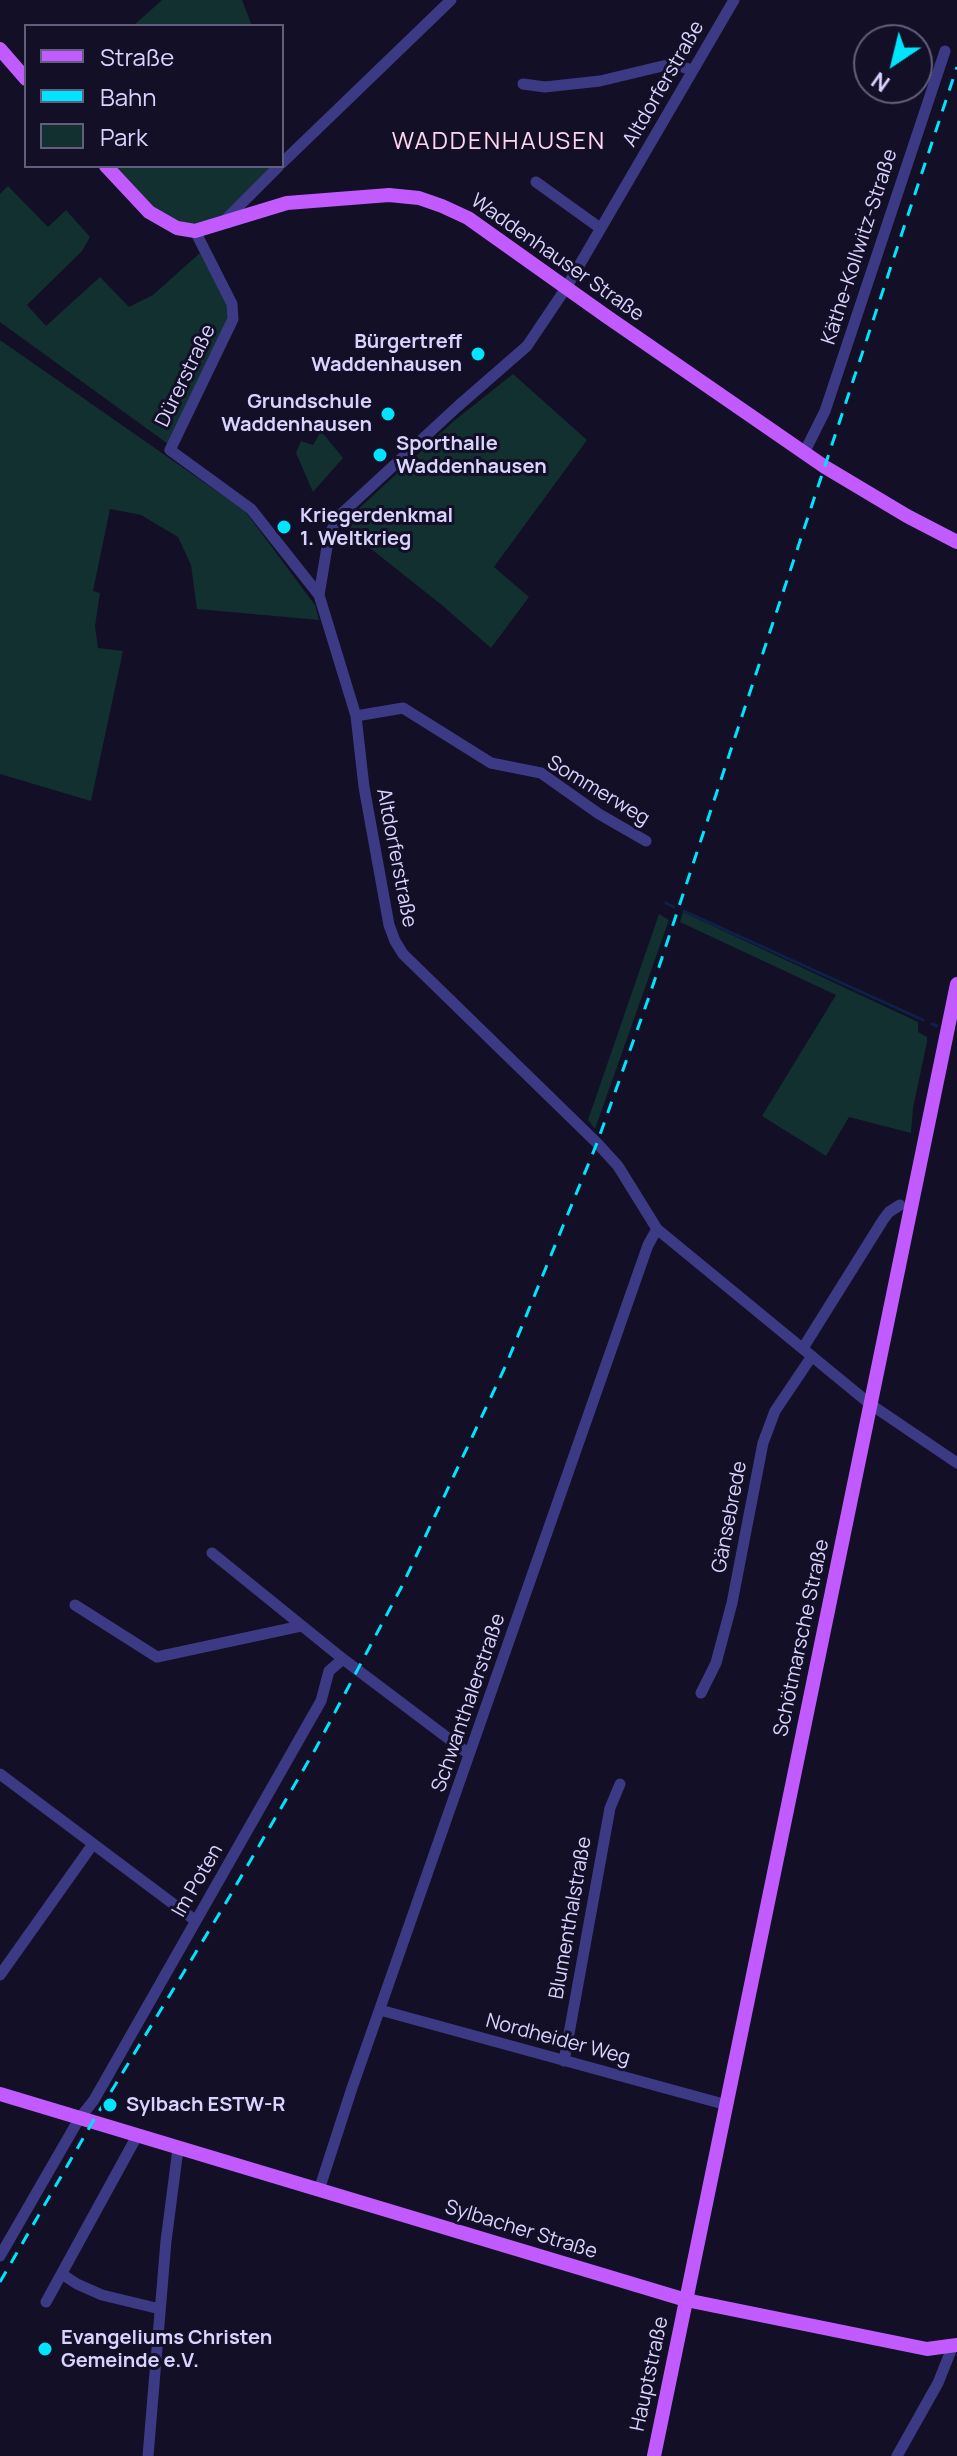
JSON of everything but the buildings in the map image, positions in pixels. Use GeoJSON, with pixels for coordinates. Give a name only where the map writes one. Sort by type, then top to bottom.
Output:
{"type":"FeatureCollection","features":[{"type":"Feature","properties":{"kind":"main road"},"geometry":{"type":"LineString","coordinates":[[0,49],[24,77]]}},
{"type":"Feature","properties":{"kind":"main road"},"geometry":{"type":"LineString","coordinates":[[108,168],[149,212],[177,228],[195,231]]}},
{"type":"Feature","properties":{"kind":"main road","name":"Waddenhauser Straße"},"geometry":{"type":"LineString","coordinates":[[195,231],[287,203],[389,195],[419,198],[468,218],[804,453],[894,509],[957,542]]}},
{"type":"Feature","properties":{"kind":"main road","name":"Schötmarsche Straße"},"geometry":{"type":"LineString","coordinates":[[686,2300],[957,984]]}},
{"type":"Feature","properties":{"kind":"main road","name":"Sylbacher Straße"},"geometry":{"type":"LineString","coordinates":[[0,2094],[686,2300],[927,2349],[955,2346]]}},
{"type":"Feature","properties":{"kind":"main road","name":"Hauptstraße"},"geometry":{"type":"LineString","coordinates":[[654,2456],[686,2300]]}},
{"type":"Feature","properties":{"kind":"street"},"geometry":{"type":"LineString","coordinates":[[284,162],[451,0]]}},
{"type":"Feature","properties":{"kind":"street","name":"Altdorferstraße"},"geometry":{"type":"LineString","coordinates":[[734,0],[566,288],[527,346],[339,516],[329,535],[319,595],[356,716],[364,787],[389,925],[403,954],[597,1143],[618,1166],[657,1229],[870,1404],[957,1463]]}},
{"type":"Feature","properties":{"kind":"street","name":"Käthe-Kollwitz-Straße"},"geometry":{"type":"LineString","coordinates":[[804,453],[825,411],[945,51]]}},
{"type":"Feature","properties":{"kind":"street"},"geometry":{"type":"LineString","coordinates":[[523,84],[545,87],[600,81],[671,64],[693,70]]}},
{"type":"Feature","properties":{"kind":"street"},"geometry":{"type":"LineString","coordinates":[[221,224],[278,168]]}},
{"type":"Feature","properties":{"kind":"street"},"geometry":{"type":"LineString","coordinates":[[536,182],[600,228]]}},
{"type":"Feature","properties":{"kind":"street","name":"Dürerstraße"},"geometry":{"type":"LineString","coordinates":[[195,231],[232,304],[233,319],[170,450],[251,509],[319,595]]}},
{"type":"Feature","properties":{"kind":"street","name":"Sommerweg"},"geometry":{"type":"LineString","coordinates":[[356,716],[403,708],[491,763],[541,773],[599,814],[646,841]]}},
{"type":"Feature","properties":{"kind":"street","name":"Gänsebrede"},"geometry":{"type":"LineString","coordinates":[[701,1693],[716,1663],[732,1603],[763,1443],[775,1411],[883,1220],[900,1205]]}},
{"type":"Feature","properties":{"kind":"street","name":"Schwanthalerstraße"},"geometry":{"type":"LineString","coordinates":[[319,2190],[648,1245],[657,1229]]}},
{"type":"Feature","properties":{"kind":"street"},"geometry":{"type":"LineString","coordinates":[[212,1553],[343,1659],[469,1754]]}},
{"type":"Feature","properties":{"kind":"street"},"geometry":{"type":"LineString","coordinates":[[75,1605],[157,1657],[301,1626]]}},
{"type":"Feature","properties":{"kind":"street","name":"Im Poten"},"geometry":{"type":"LineString","coordinates":[[79,2119],[94,2100],[321,1701],[329,1671],[343,1659]]}},
{"type":"Feature","properties":{"kind":"street"},"geometry":{"type":"LineString","coordinates":[[0,1774],[196,1921]]}},
{"type":"Feature","properties":{"kind":"street","name":"Blumenthalstraße"},"geometry":{"type":"LineString","coordinates":[[564,2061],[610,1808],[620,1784]]}},
{"type":"Feature","properties":{"kind":"street"},"geometry":{"type":"LineString","coordinates":[[0,1975],[93,1844]]}},
{"type":"Feature","properties":{"kind":"street","name":"Nordheider Weg"},"geometry":{"type":"LineString","coordinates":[[380,2010],[727,2105]]}},
{"type":"Feature","properties":{"kind":"street"},"geometry":{"type":"LineString","coordinates":[[0,2256],[79,2119]]}},
{"type":"Feature","properties":{"kind":"street"},"geometry":{"type":"LineString","coordinates":[[46,2302],[137,2136]]}},
{"type":"Feature","properties":{"kind":"street"},"geometry":{"type":"LineString","coordinates":[[148,2456],[173,2170],[178,2149]]}},
{"type":"Feature","properties":{"kind":"street"},"geometry":{"type":"LineString","coordinates":[[62,2274],[102,2295],[160,2309]]}},
{"type":"Feature","properties":{"kind":"street"},"geometry":{"type":"LineString","coordinates":[[897,2456],[955,2346]]}},
{"type":"Feature","properties":{"kind":"green space"},"geometry":{"type":"Polygon","coordinates":[[[162,0],[242,0],[251,24],[135,24],[162,0]]]}},
{"type":"Feature","properties":{"kind":"green space"},"geometry":{"type":"Polygon","coordinates":[[[116,168],[270,168],[221,216],[196,227],[180,225],[152,208],[116,168]]]}},
{"type":"Feature","properties":{"kind":"green space"},"geometry":{"type":"Polygon","coordinates":[[[8,186],[48,227],[66,210],[90,237],[82,251],[27,305],[46,326],[100,277],[129,307],[153,295],[200,253],[228,305],[228,319],[168,444],[0,322],[0,194],[8,186]]]}},
{"type":"Feature","properties":{"kind":"green space"},"geometry":{"type":"Polygon","coordinates":[[[0,340],[245,511],[315,605],[319,620],[197,609],[191,565],[178,537],[141,515],[110,509],[93,591],[100,593],[95,626],[98,648],[123,651],[91,801],[0,774],[0,340]]]}},
{"type":"Feature","properties":{"kind":"green space"},"geometry":{"type":"Polygon","coordinates":[[[513,374],[587,440],[494,567],[529,597],[491,648],[341,525],[455,420],[513,374]]]}},
{"type":"Feature","properties":{"kind":"green space"},"geometry":{"type":"Polygon","coordinates":[[[321,431],[343,458],[313,492],[296,453],[301,441],[313,445],[321,431]]]}},
{"type":"Feature","properties":{"kind":"green space"},"geometry":{"type":"Polygon","coordinates":[[[683,912],[918,1022],[918,1032],[927,1037],[927,1042],[911,1133],[849,1117],[826,1156],[762,1116],[836,995],[680,922],[683,912]]]}},
{"type":"Feature","properties":{"kind":"green space"},"geometry":{"type":"Polygon","coordinates":[[[659,914],[669,920],[595,1129],[588,1120],[659,914]]]}},
{"type":"Feature","properties":{"kind":"waterway"},"geometry":{"type":"LineString","coordinates":[[666,903],[674,907]]}},
{"type":"Feature","properties":{"kind":"waterway"},"geometry":{"type":"LineString","coordinates":[[684,911],[923,1020]]}},
{"type":"Feature","properties":{"kind":"waterway"},"geometry":{"type":"LineString","coordinates":[[932,1024],[937,1026]]}},
{"type":"Feature","properties":{"kind":"railway"},"geometry":{"type":"LineString","coordinates":[[0,2282],[316,1748],[402,1586],[506,1365],[597,1143],[650,994],[957,67]]}},
{"type":"Feature","properties":{"kind":"place","name":"Bürgertreff Waddenhausen"},"geometry":{"type":"Point","coordinates":[478,354]}},
{"type":"Feature","properties":{"kind":"place","name":"Grundschule Waddenhausen"},"geometry":{"type":"Point","coordinates":[388,414]}},
{"type":"Feature","properties":{"kind":"place","name":"Sporthalle Waddenhausen"},"geometry":{"type":"Point","coordinates":[380,455]}},
{"type":"Feature","properties":{"kind":"place","name":"Kriegerdenkmal 1. Weltkrieg"},"geometry":{"type":"Point","coordinates":[284,527]}},
{"type":"Feature","properties":{"kind":"place","name":"Sylbach ESTW-R"},"geometry":{"type":"Point","coordinates":[110,2105]}},
{"type":"Feature","properties":{"kind":"place","name":"Evangeliums Christen Gemeinde e.V."},"geometry":{"type":"Point","coordinates":[45,2349]}},
{"type":"Feature","properties":{"kind":"district","name":"WADDENHAUSEN"},"geometry":{"type":"Point","coordinates":[499,142]}}]}
